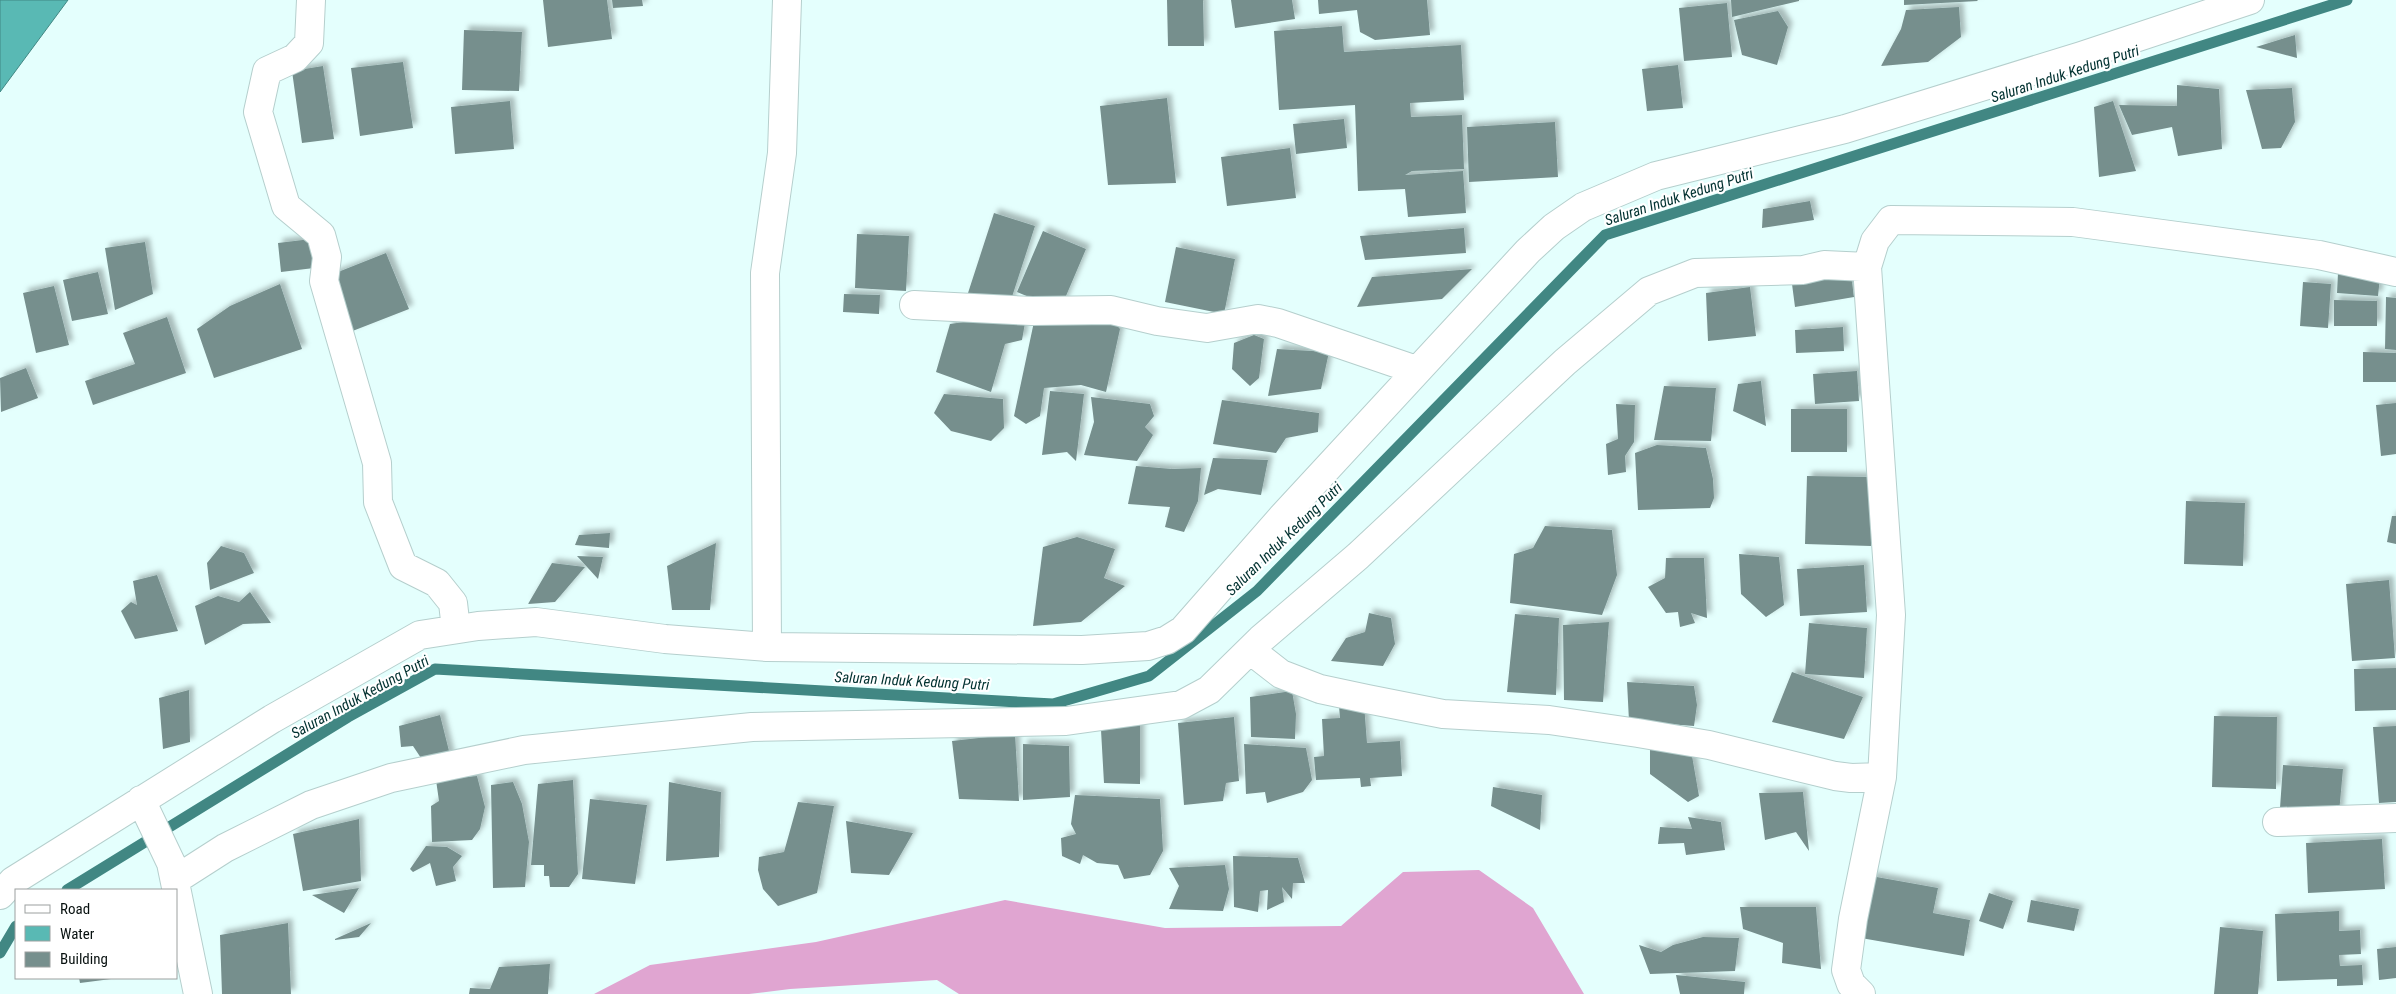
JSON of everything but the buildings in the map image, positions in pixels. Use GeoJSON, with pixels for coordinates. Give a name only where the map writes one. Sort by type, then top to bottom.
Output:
{"type":"FeatureCollection","features":[{"type":"Feature","properties":{"kind":"street"},"geometry":{"type":"LineString","coordinates":[[311,0],[309,43],[295,58],[268,71],[258,112],[286,206],[321,235],[327,257],[324,281],[377,463],[378,502],[403,566],[437,583],[454,604],[456,630]]}},
{"type":"Feature","properties":{"kind":"street"},"geometry":{"type":"LineString","coordinates":[[767,647],[765,273],[782,153],[787,0]]}},
{"type":"Feature","properties":{"kind":"street"},"geometry":{"type":"LineString","coordinates":[[0,895],[13,881],[144,807],[272,719],[420,635],[536,622],[665,639],[767,647],[1082,650],[1148,646],[1167,640],[1183,630],[1283,516],[1528,251],[1554,227],[1583,207],[1656,176],[1844,129],[2081,56],[2250,0]]}},
{"type":"Feature","properties":{"kind":"street"},"geometry":{"type":"LineString","coordinates":[[1861,994],[1851,984],[1846,970],[1853,919],[1882,777],[1891,615],[1867,266],[1875,241],[1891,220],[2073,222],[2319,255],[2396,272]]}},
{"type":"Feature","properties":{"kind":"street"},"geometry":{"type":"LineString","coordinates":[[173,872],[311,805],[391,778],[524,750],[752,727],[1066,721],[1181,705],[1208,690],[1250,650],[1358,556],[1565,362],[1649,291],[1695,273],[1803,270],[1824,265],[1867,266]]}},
{"type":"Feature","properties":{"kind":"street"},"geometry":{"type":"LineString","coordinates":[[914,305],[1032,311],[1111,310],[1157,321],[1207,328],[1258,319],[1278,323],[1416,370]]}},
{"type":"Feature","properties":{"kind":"street"},"geometry":{"type":"LineString","coordinates":[[1250,650],[1281,674],[1320,689],[1367,699],[1443,714],[1549,720],[1638,733],[1709,745],[1835,776],[1850,778],[1882,777]]}},
{"type":"Feature","properties":{"kind":"street"},"geometry":{"type":"LineString","coordinates":[[144,807],[173,872],[176,889]]}},
{"type":"Feature","properties":{"kind":"street"},"geometry":{"type":"LineString","coordinates":[[2277,822],[2396,818]]}},
{"type":"Feature","properties":{"kind":"street"},"geometry":{"type":"LineString","coordinates":[[178,896],[198,994]]}},
{"type":"Feature","properties":{"kind":"shaded area"},"geometry":{"type":"Polygon","coordinates":[[[1479,870],[1533,908],[1584,994],[959,994],[937,980],[790,989],[749,994],[594,994],[650,965],[816,942],[1005,900],[1165,928],[1341,926],[1403,872],[1479,870]]]}},
{"type":"Feature","properties":{"kind":"water"},"geometry":{"type":"Polygon","coordinates":[[[0,0],[68,0],[0,92],[0,0]]]}},
{"type":"Feature","properties":{"kind":"waterway","name":"Saluran Induk Kedung Putri"},"geometry":{"type":"LineString","coordinates":[[69,889],[348,717],[435,669],[1053,704],[1149,676],[1257,591],[1605,235],[2347,0]]}},
{"type":"Feature","properties":{"kind":"waterway","name":"Saluran Induk Kedung Putri"},"geometry":{"type":"LineString","coordinates":[[0,953],[15,928]]}}]}
